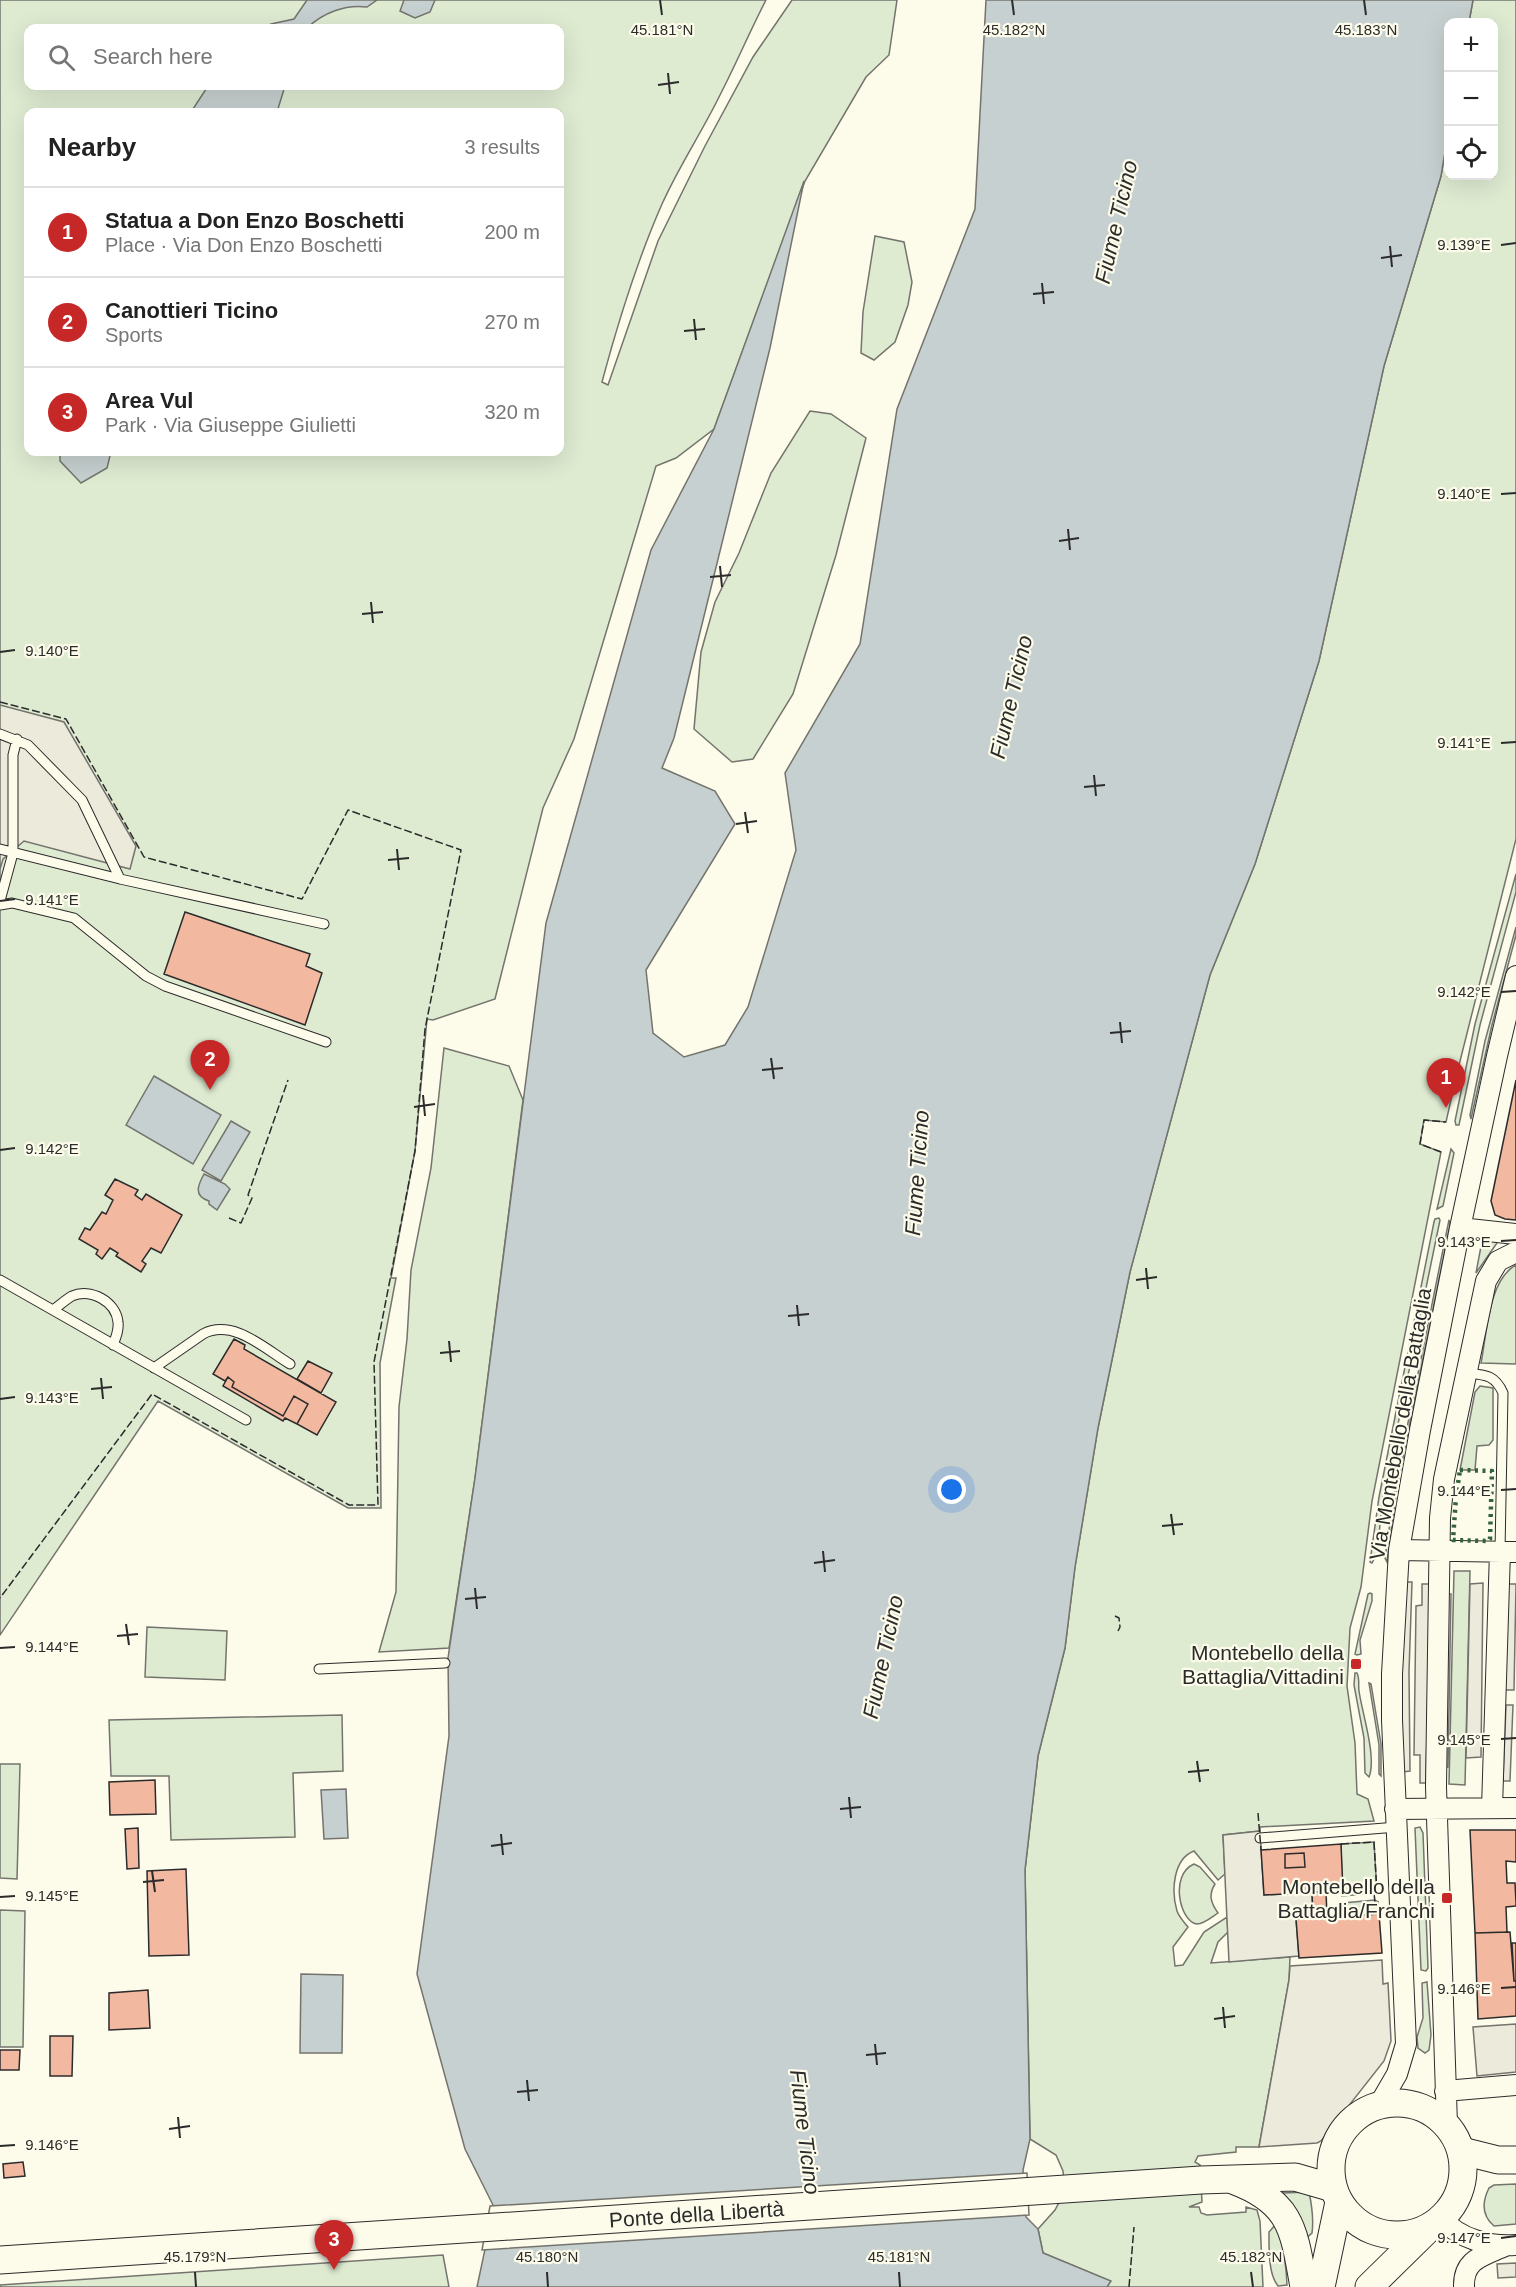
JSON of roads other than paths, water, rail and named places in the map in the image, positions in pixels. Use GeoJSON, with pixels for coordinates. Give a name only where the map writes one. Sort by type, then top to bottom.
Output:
{"type":"FeatureCollection","features":[{"type":"Feature","properties":{"kind":"main road"},"geometry":{"type":"LineString","coordinates":[[1321,2287],[1336,2195],[1331,2173],[1332,2158],[1340,2137],[1353,2120],[1365,2111],[1379,2105],[1409,2104],[1436,2115],[1447,2125],[1462,2151],[1463,2181],[1452,2208],[1369,2287]]}},
{"type":"Feature","properties":{"kind":"main road"},"geometry":{"type":"LineString","coordinates":[[1462,2151],[1507,2160]]}},
{"type":"Feature","properties":{"kind":"main road"},"geometry":{"type":"LineString","coordinates":[[1294,2177],[1332,2158]]}},
{"type":"Feature","properties":{"kind":"main road"},"geometry":{"type":"LineString","coordinates":[[1463,2181],[1507,2160]]}},
{"type":"Feature","properties":{"kind":"main road"},"geometry":{"type":"LineString","coordinates":[[1294,2177],[1336,2195],[1359,2224],[1372,2231],[1401,2236],[1416,2234],[1436,2224]]}},
{"type":"Feature","properties":{"kind":"main road","name":"Ponte della Libertà"},"geometry":{"type":"LineString","coordinates":[[0,2260],[1201,2180],[1294,2177]]}},
{"type":"Feature","properties":{"kind":"main road"},"geometry":{"type":"LineString","coordinates":[[1228,2179],[1269,2198],[1285,2217],[1299,2253],[1304,2287]]}},
{"type":"Feature","properties":{"kind":"street","name":"Via Montebello della Battaglia"},"geometry":{"type":"LineString","coordinates":[[1379,2105],[1397,2074],[1406,2044],[1392,1674],[1400,1550],[1420,1430],[1462,1221],[1516,976]]}},
{"type":"Feature","properties":{"kind":"street"},"geometry":{"type":"LineString","coordinates":[[1462,1221],[1516,1234]]}},
{"type":"Feature","properties":{"kind":"street"},"geometry":{"type":"LineString","coordinates":[[1447,2125],[1437,1808],[1439,1551],[1444,1479],[1486,1281],[1507,1257]]}},
{"type":"Feature","properties":{"kind":"street"},"geometry":{"type":"LineString","coordinates":[[1400,1550],[1508,1552],[1492,1808]]}},
{"type":"Feature","properties":{"kind":"street"},"geometry":{"type":"LineString","coordinates":[[1396,1818],[1437,1808],[1516,1808]]}},
{"type":"Feature","properties":{"kind":"street"},"geometry":{"type":"LineString","coordinates":[[1445,2091],[1516,2085]]}},
{"type":"Feature","properties":{"kind":"street"},"geometry":{"type":"LineString","coordinates":[[1436,2224],[1463,2236],[1510,2245]]}},
{"type":"Feature","properties":{"kind":"street"},"geometry":{"type":"LineString","coordinates":[[1464,2287],[1463,2274],[1473,2261],[1510,2245]]}},
{"type":"Feature","properties":{"kind":"lane"},"geometry":{"type":"LineString","coordinates":[[0,734],[28,745],[82,800],[120,879]]}},
{"type":"Feature","properties":{"kind":"lane"},"geometry":{"type":"LineString","coordinates":[[0,897],[13,853],[13,755],[17,739]]}},
{"type":"Feature","properties":{"kind":"lane"},"geometry":{"type":"LineString","coordinates":[[0,849],[120,879],[324,924]]}},
{"type":"Feature","properties":{"kind":"lane"},"geometry":{"type":"LineString","coordinates":[[0,905],[12,903],[74,918],[146,976],[165,986],[326,1042]]}},
{"type":"Feature","properties":{"kind":"lane"},"geometry":{"type":"LineString","coordinates":[[0,1280],[246,1420]]}},
{"type":"Feature","properties":{"kind":"lane"},"geometry":{"type":"LineString","coordinates":[[53,1310],[73,1296],[84,1293],[97,1295],[114,1309],[118,1319],[118,1332],[113,1345]]}},
{"type":"Feature","properties":{"kind":"lane"},"geometry":{"type":"LineString","coordinates":[[154,1368],[212,1329],[236,1332],[290,1364]]}},
{"type":"Feature","properties":{"kind":"lane"},"geometry":{"type":"LineString","coordinates":[[1467,1373],[1486,1375],[1498,1381],[1503,1393],[1508,1552]]}},
{"type":"Feature","properties":{"kind":"lane"},"geometry":{"type":"LineString","coordinates":[[319,1669],[445,1663]]}},
{"type":"Feature","properties":{"kind":"lane"},"geometry":{"type":"LineString","coordinates":[[1260,1838],[1396,1818]]}},
{"type":"Feature","properties":{"kind":"water"},"geometry":{"type":"Polygon","coordinates":[[[307,0],[377,0],[367,7],[343,8],[312,24],[271,24],[294,19],[307,0]]]}},
{"type":"Feature","properties":{"kind":"water"},"geometry":{"type":"Polygon","coordinates":[[[404,0],[435,0],[430,12],[415,18],[400,11],[404,0]]]}},
{"type":"Feature","properties":{"kind":"water","name":"Fiume Ticino"},"geometry":{"type":"Polygon","coordinates":[[[986,0],[1473,0],[1470,18],[1444,18],[1444,158],[1441,176],[1384,366],[1319,661],[1255,864],[1210,975],[1130,1272],[1098,1428],[1075,1567],[1065,1648],[1038,1756],[1025,1870],[1030,2139],[1023,2170],[1026,2217],[1038,2229],[1043,2253],[1111,2281],[1107,2287],[477,2287],[494,2207],[465,2149],[417,1974],[449,1736],[448,1658],[475,1478],[546,923],[651,550],[714,429],[804,181],[770,348],[674,738],[662,768],[715,791],[735,824],[646,970],[653,1033],[684,1057],[725,1045],[748,1007],[796,850],[785,773],[860,644],[897,409],[975,209],[986,0]]]}},
{"type":"Feature","properties":{"kind":"water"},"geometry":{"type":"Polygon","coordinates":[[[205,90],[284,90],[278,108],[194,108],[205,90]]]}},
{"type":"Feature","properties":{"kind":"water"},"geometry":{"type":"Polygon","coordinates":[[[60,456],[110,456],[107,468],[81,483],[60,461],[60,456]]]}},
{"type":"Feature","properties":{"kind":"water"},"geometry":{"type":"Polygon","coordinates":[[[154,1076],[221,1115],[193,1164],[126,1125],[154,1076]]]}},
{"type":"Feature","properties":{"kind":"water"},"geometry":{"type":"Polygon","coordinates":[[[231,1121],[250,1132],[221,1181],[202,1170],[231,1121]]]}},
{"type":"Feature","properties":{"kind":"water"},"geometry":{"type":"Polygon","coordinates":[[[204,1174],[225,1184],[230,1189],[217,1210],[199,1193],[204,1174]]]}},
{"type":"Feature","properties":{"kind":"water"},"geometry":{"type":"Polygon","coordinates":[[[346,1789],[348,1838],[324,1839],[321,1790],[346,1789]]]}},
{"type":"Feature","properties":{"kind":"water"},"geometry":{"type":"Polygon","coordinates":[[[301,1974],[343,1975],[342,2053],[300,2053],[301,1974]]]}},
{"type":"Feature","properties":{"kind":"place","name":"Canottieri Ticino"},"geometry":{"type":"Point","coordinates":[210,1090]}},
{"type":"Feature","properties":{"kind":"place","name":"Statua a Don Enzo Boschetti"},"geometry":{"type":"Point","coordinates":[1446,1108]}},
{"type":"Feature","properties":{"kind":"place","name":"Montebello della Battaglia/Vittadini"},"geometry":{"type":"Point","coordinates":[1356,1664]}},
{"type":"Feature","properties":{"kind":"place","name":"Montebello della Battaglia/Franchi"},"geometry":{"type":"Point","coordinates":[1447,1898]}},
{"type":"Feature","properties":{"kind":"place","name":"Area Vul"},"geometry":{"type":"Point","coordinates":[334,2270]}}]}
